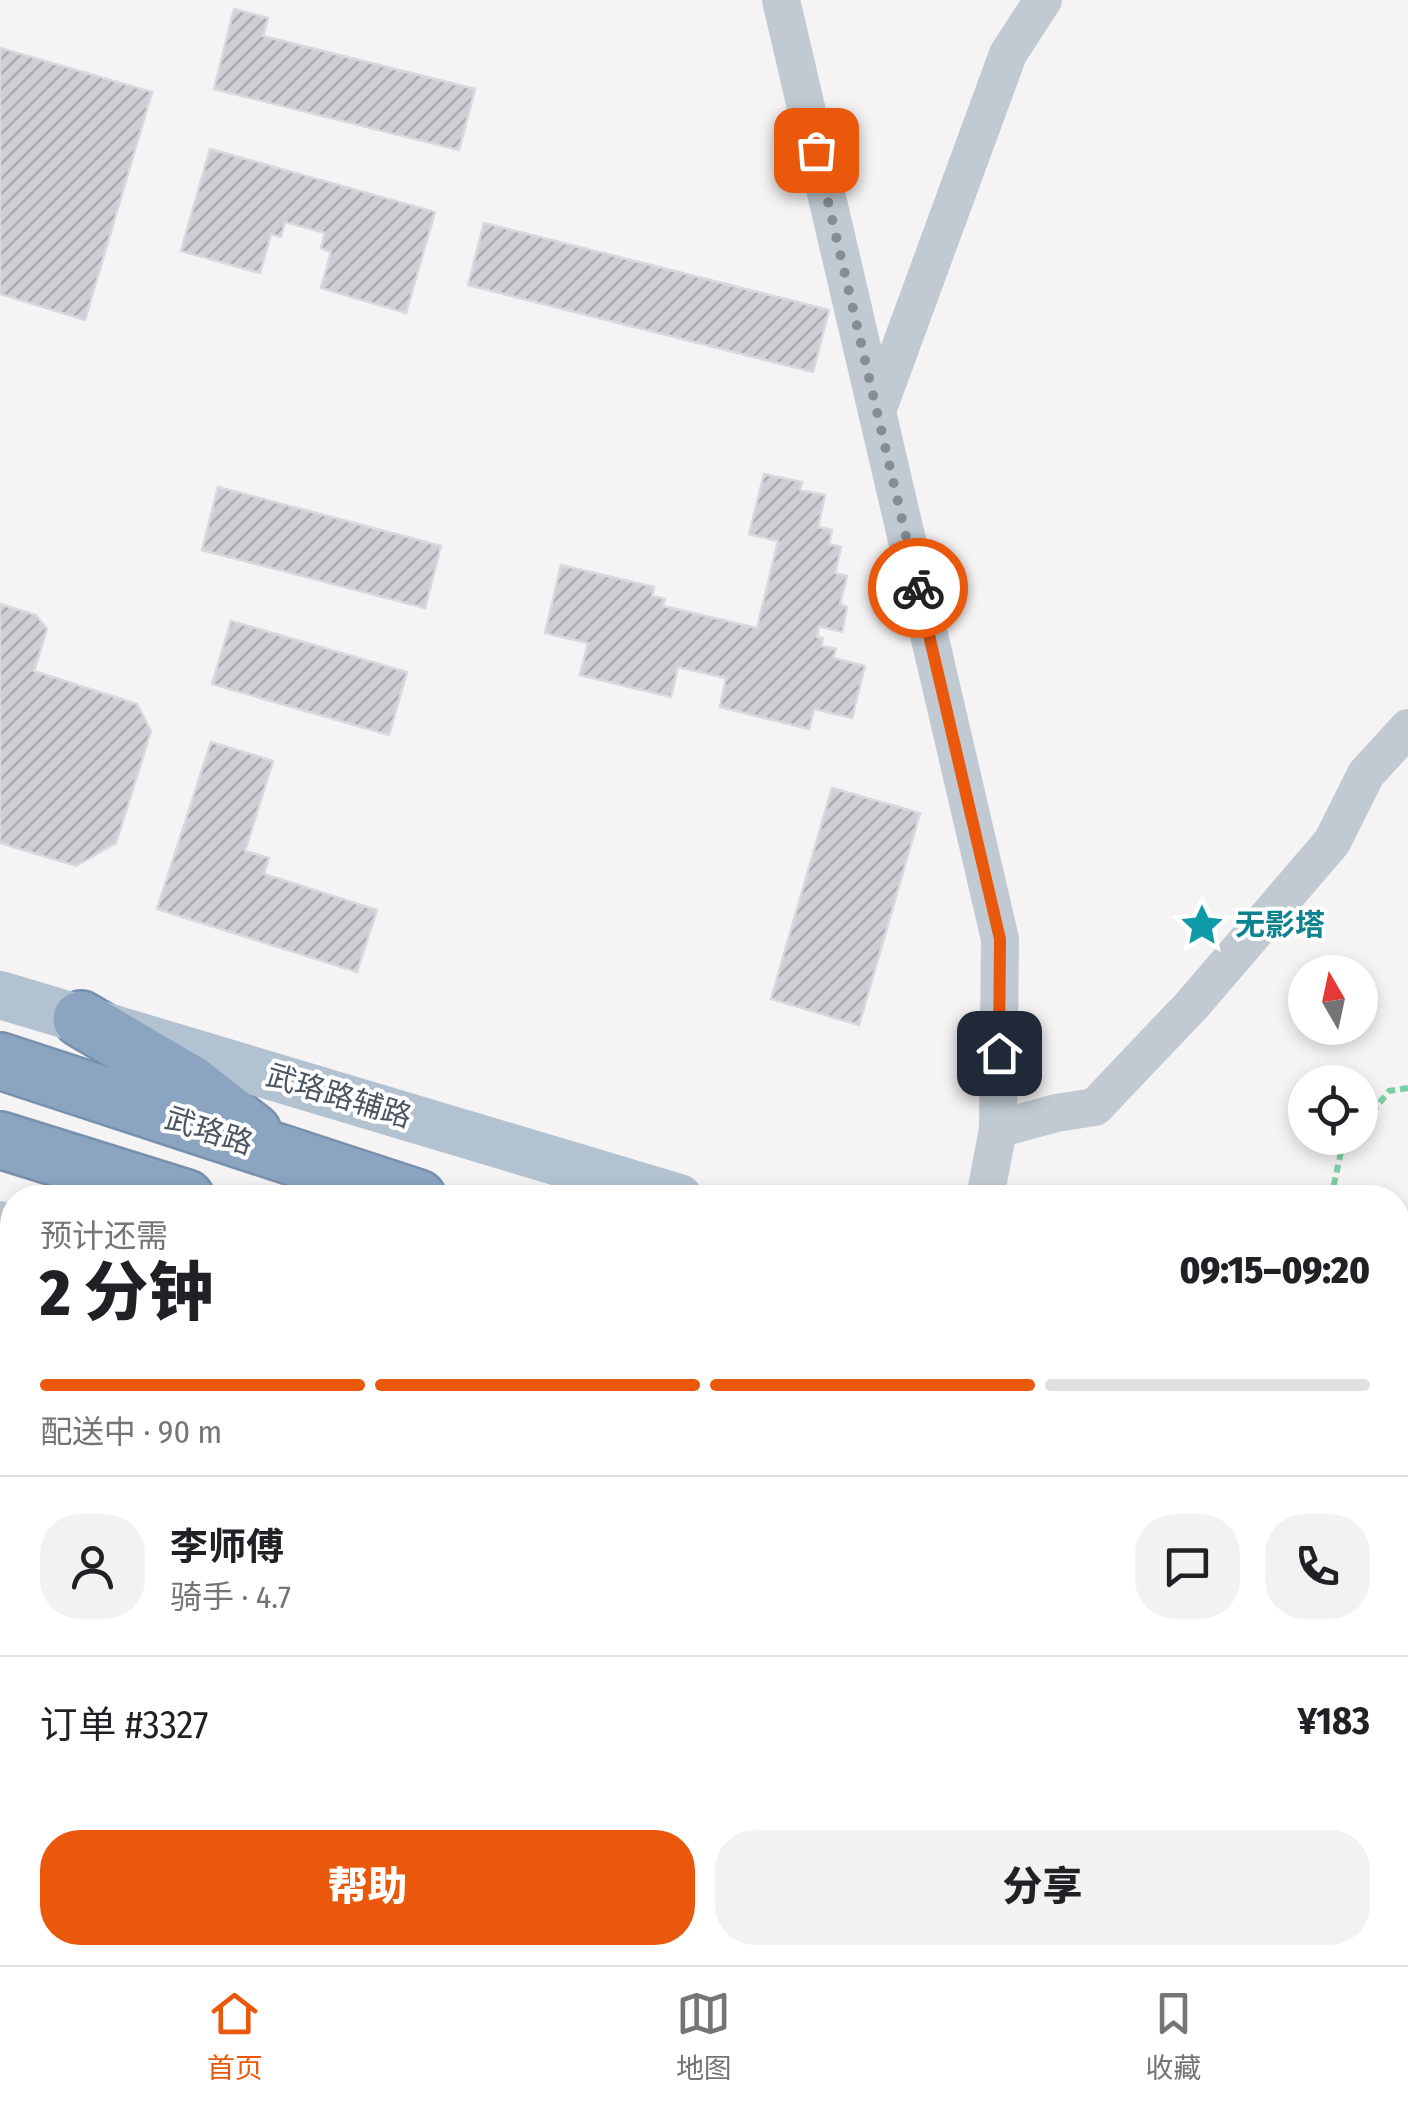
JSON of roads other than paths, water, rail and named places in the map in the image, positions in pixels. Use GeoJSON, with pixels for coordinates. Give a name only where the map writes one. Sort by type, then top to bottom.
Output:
{"type":"FeatureCollection","features":[{"type":"Feature","properties":{"kind":"highway"},"geometry":{"type":"LineString","coordinates":[[80,1019],[190,1082],[283,1155]]}},
{"type":"Feature","properties":{"kind":"highway","name":"武珞路"},"geometry":{"type":"LineString","coordinates":[[0,1061],[377,1185]]}},
{"type":"Feature","properties":{"kind":"highway"},"geometry":{"type":"LineString","coordinates":[[0,1140],[144,1185]]}},
{"type":"Feature","properties":{"kind":"main road","name":"武珞路辅路"},"geometry":{"type":"LineString","coordinates":[[0,994],[635,1185]]}},
{"type":"Feature","properties":{"kind":"street"},"geometry":{"type":"LineString","coordinates":[[780,0],[1000,939],[998,1129],[987,1185]]}},
{"type":"Feature","properties":{"kind":"street"},"geometry":{"type":"LineString","coordinates":[[877,411],[1008,54],[1043,0]]}},
{"type":"Feature","properties":{"kind":"street"},"geometry":{"type":"LineString","coordinates":[[998,1129],[1095,1106],[1192,1005],[1332,842],[1366,774],[1408,728]]}},
{"type":"Feature","properties":{"kind":"place","name":"无影塔"},"geometry":{"type":"Point","coordinates":[1202,925]}}]}
